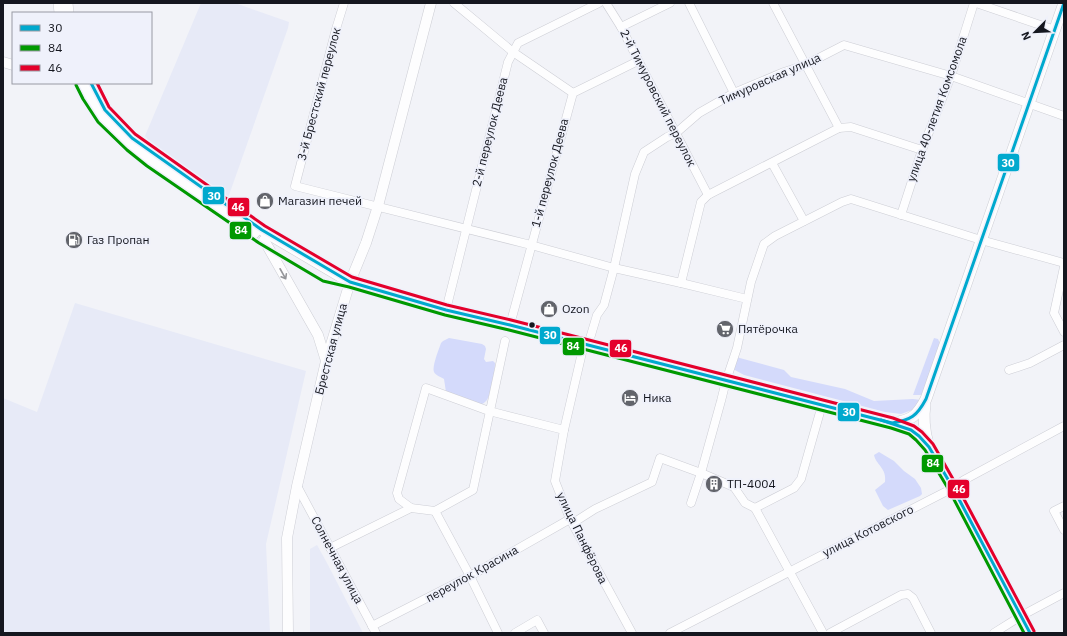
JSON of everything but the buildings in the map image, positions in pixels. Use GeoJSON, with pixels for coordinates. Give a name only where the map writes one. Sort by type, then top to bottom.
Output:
{"type":"FeatureCollection","features":[{"type":"Feature","properties":{"kind":"main road"},"geometry":{"type":"LineString","coordinates":[[929,447],[924,430],[923,415],[926,399],[1064,3]]}},
{"type":"Feature","properties":{"kind":"main road"},"geometry":{"type":"LineString","coordinates":[[83,84],[95,92],[105,110],[132,138],[262,230],[350,282]]}},
{"type":"Feature","properties":{"kind":"main road"},"geometry":{"type":"LineString","coordinates":[[83,84],[87,97],[102,119],[126,143],[150,162],[264,240],[326,277],[350,282],[446,310],[892,423],[911,430],[929,447],[953,488],[1030,633]]}},
{"type":"Feature","properties":{"kind":"main road"},"geometry":{"type":"LineString","coordinates":[[892,423],[904,421],[913,417],[920,410],[926,399]]}},
{"type":"Feature","properties":{"kind":"street","name":"3-й Брестский переулок"},"geometry":{"type":"LineString","coordinates":[[344,3],[295,186],[378,206]]}},
{"type":"Feature","properties":{"kind":"street","name":"Брестская улица"},"geometry":{"type":"LineString","coordinates":[[288,633],[287,538],[326,361],[350,282],[366,243],[378,206],[431,3]]}},
{"type":"Feature","properties":{"kind":"street"},"geometry":{"type":"LineString","coordinates":[[454,3],[513,52],[573,94],[638,61]]}},
{"type":"Feature","properties":{"kind":"street","name":"2-й переулок Деева"},"geometry":{"type":"LineString","coordinates":[[446,310],[508,62],[518,43],[599,3]]}},
{"type":"Feature","properties":{"kind":"street","name":"2-й Тимуровский переулок"},"geometry":{"type":"LineString","coordinates":[[606,3],[622,27],[638,61],[708,195]]}},
{"type":"Feature","properties":{"kind":"street"},"geometry":{"type":"LineString","coordinates":[[622,27],[670,3]]}},
{"type":"Feature","properties":{"kind":"street"},"geometry":{"type":"LineString","coordinates":[[690,3],[734,93]]}},
{"type":"Feature","properties":{"kind":"street"},"geometry":{"type":"LineString","coordinates":[[773,3],[839,128]]}},
{"type":"Feature","properties":{"kind":"street"},"geometry":{"type":"LineString","coordinates":[[975,3],[1055,30]]}},
{"type":"Feature","properties":{"kind":"street","name":"улица 40-летия Комсомола"},"geometry":{"type":"LineString","coordinates":[[901,215],[922,150],[951,76],[975,3]]}},
{"type":"Feature","properties":{"kind":"street","name":"Тимуровская улица"},"geometry":{"type":"LineString","coordinates":[[586,345],[597,316],[604,305],[614,268],[635,174],[644,152],[676,133],[699,113],[734,93],[805,65],[844,45],[951,76],[1064,116]]}},
{"type":"Feature","properties":{"kind":"street","name":"1-й переулок Деева"},"geometry":{"type":"LineString","coordinates":[[510,325],[573,94]]}},
{"type":"Feature","properties":{"kind":"street"},"geometry":{"type":"LineString","coordinates":[[681,283],[701,202],[708,195],[839,128],[851,127],[922,150]]}},
{"type":"Feature","properties":{"kind":"street"},"geometry":{"type":"LineString","coordinates":[[772,163],[804,221]]}},
{"type":"Feature","properties":{"kind":"street"},"geometry":{"type":"LineString","coordinates":[[691,503],[737,348],[751,282],[764,244],[775,236],[842,202],[851,199],[981,240],[1064,263]]}},
{"type":"Feature","properties":{"kind":"street"},"geometry":{"type":"LineString","coordinates":[[378,206],[614,268],[747,299]]}},
{"type":"Feature","properties":{"kind":"street"},"geometry":{"type":"LineString","coordinates":[[264,240],[318,335],[326,361]]}},
{"type":"Feature","properties":{"kind":"street"},"geometry":{"type":"LineString","coordinates":[[1064,267],[1054,313],[1064,332]]}},
{"type":"Feature","properties":{"kind":"street"},"geometry":{"type":"LineString","coordinates":[[505,341],[489,410],[473,490],[435,511],[411,508],[399,499],[397,493],[426,388],[489,410],[564,430]]}},
{"type":"Feature","properties":{"kind":"street","name":"улица Панфёрова"},"geometry":{"type":"LineString","coordinates":[[586,345],[564,430],[555,481],[571,521],[632,633]]}},
{"type":"Feature","properties":{"kind":"street"},"geometry":{"type":"LineString","coordinates":[[1009,370],[1030,363],[1064,345]]}},
{"type":"Feature","properties":{"kind":"street"},"geometry":{"type":"LineString","coordinates":[[822,405],[801,479],[794,488],[755,508],[823,633]]}},
{"type":"Feature","properties":{"kind":"street","name":"улица Котовского"},"geometry":{"type":"LineString","coordinates":[[670,633],[953,488],[964,480],[1064,426]]}},
{"type":"Feature","properties":{"kind":"street","name":"переулок Красина"},"geometry":{"type":"LineString","coordinates":[[374,630],[571,521],[652,482],[660,458],[734,487],[745,503],[755,508]]}},
{"type":"Feature","properties":{"kind":"street","name":"Солнечная улица"},"geometry":{"type":"LineString","coordinates":[[298,486],[374,630]]}},
{"type":"Feature","properties":{"kind":"street"},"geometry":{"type":"LineString","coordinates":[[1064,506],[1054,511],[1064,530]]}},
{"type":"Feature","properties":{"kind":"street"},"geometry":{"type":"LineString","coordinates":[[330,548],[411,508]]}},
{"type":"Feature","properties":{"kind":"street"},"geometry":{"type":"LineString","coordinates":[[435,511],[470,576],[498,633]]}},
{"type":"Feature","properties":{"kind":"street"},"geometry":{"type":"LineString","coordinates":[[994,633],[1021,616],[1064,593]]}},
{"type":"Feature","properties":{"kind":"street"},"geometry":{"type":"LineString","coordinates":[[830,633],[901,595],[908,594],[913,598],[931,633]]}},
{"type":"Feature","properties":{"kind":"street"},"geometry":{"type":"LineString","coordinates":[[515,633],[538,620],[544,633]]}},
{"type":"Feature","properties":{"kind":"shaded area"},"geometry":{"type":"Polygon","coordinates":[[[201,3],[235,3],[289,22],[228,198],[156,149],[145,136],[201,3]]]}},
{"type":"Feature","properties":{"kind":"shaded area"},"geometry":{"type":"Polygon","coordinates":[[[75,303],[306,371],[266,544],[270,633],[3,633],[3,398],[37,412],[75,303]]]}},
{"type":"Feature","properties":{"kind":"shaded area"},"geometry":{"type":"Polygon","coordinates":[[[449,338],[482,344],[486,349],[484,359],[486,362],[493,361],[495,363],[493,381],[489,395],[484,403],[478,406],[446,392],[444,379],[434,372],[435,362],[441,343],[449,338]]]}},
{"type":"Feature","properties":{"kind":"shaded area"},"geometry":{"type":"Polygon","coordinates":[[[934,338],[938,339],[941,346],[923,395],[913,395],[934,338]]]}},
{"type":"Feature","properties":{"kind":"shaded area"},"geometry":{"type":"Polygon","coordinates":[[[736,357],[784,370],[791,377],[845,389],[874,401],[921,400],[915,409],[901,414],[885,412],[744,375],[733,369],[736,357]]]}},
{"type":"Feature","properties":{"kind":"shaded area"},"geometry":{"type":"Polygon","coordinates":[[[879,452],[894,461],[915,479],[921,488],[922,494],[920,496],[888,510],[883,506],[875,490],[885,482],[883,470],[874,455],[879,452]]]}},
{"type":"Feature","properties":{"kind":"shaded area"},"geometry":{"type":"Polygon","coordinates":[[[317,545],[363,633],[310,633],[310,549],[317,545]]]}},
{"type":"Feature","properties":{"kind":"transit line","name":"30"},"geometry":{"type":"LineString","coordinates":[[92,84],[105,110],[132,138],[262,230],[350,282],[446,310],[892,423],[909,419],[920,410],[926,399],[1064,3]]}},
{"type":"Feature","properties":{"kind":"transit line","name":"46"},"geometry":{"type":"LineString","coordinates":[[98,84],[109,107],[135,134],[265,226],[352,277],[447,305],[893,418],[914,426],[933,444],[1034,631]]}},
{"type":"Feature","properties":{"kind":"transit line","name":"84"},"geometry":{"type":"LineString","coordinates":[[76,85],[98,122],[127,150],[147,166],[259,243],[323,281],[349,287],[445,315],[509,330],[891,428],[909,434],[925,450],[949,490],[1024,633]]}},
{"type":"Feature","properties":{"kind":"transit line","name":"30"},"geometry":{"type":"LineString","coordinates":[[881,420],[911,430],[929,447],[953,488],[1030,633]]}},
{"type":"Feature","properties":{"kind":"place","name":"Магазин печей"},"geometry":{"type":"Point","coordinates":[265,201]}},
{"type":"Feature","properties":{"kind":"place","name":"Газ Пропан"},"geometry":{"type":"Point","coordinates":[74,240]}},
{"type":"Feature","properties":{"kind":"place","name":"Ozon"},"geometry":{"type":"Point","coordinates":[549,309]}},
{"type":"Feature","properties":{"kind":"place","name":"Пятёрочка"},"geometry":{"type":"Point","coordinates":[725,329]}},
{"type":"Feature","properties":{"kind":"place","name":"Ника"},"geometry":{"type":"Point","coordinates":[630,398]}},
{"type":"Feature","properties":{"kind":"place","name":"ТП-4004"},"geometry":{"type":"Point","coordinates":[714,484]}}]}
